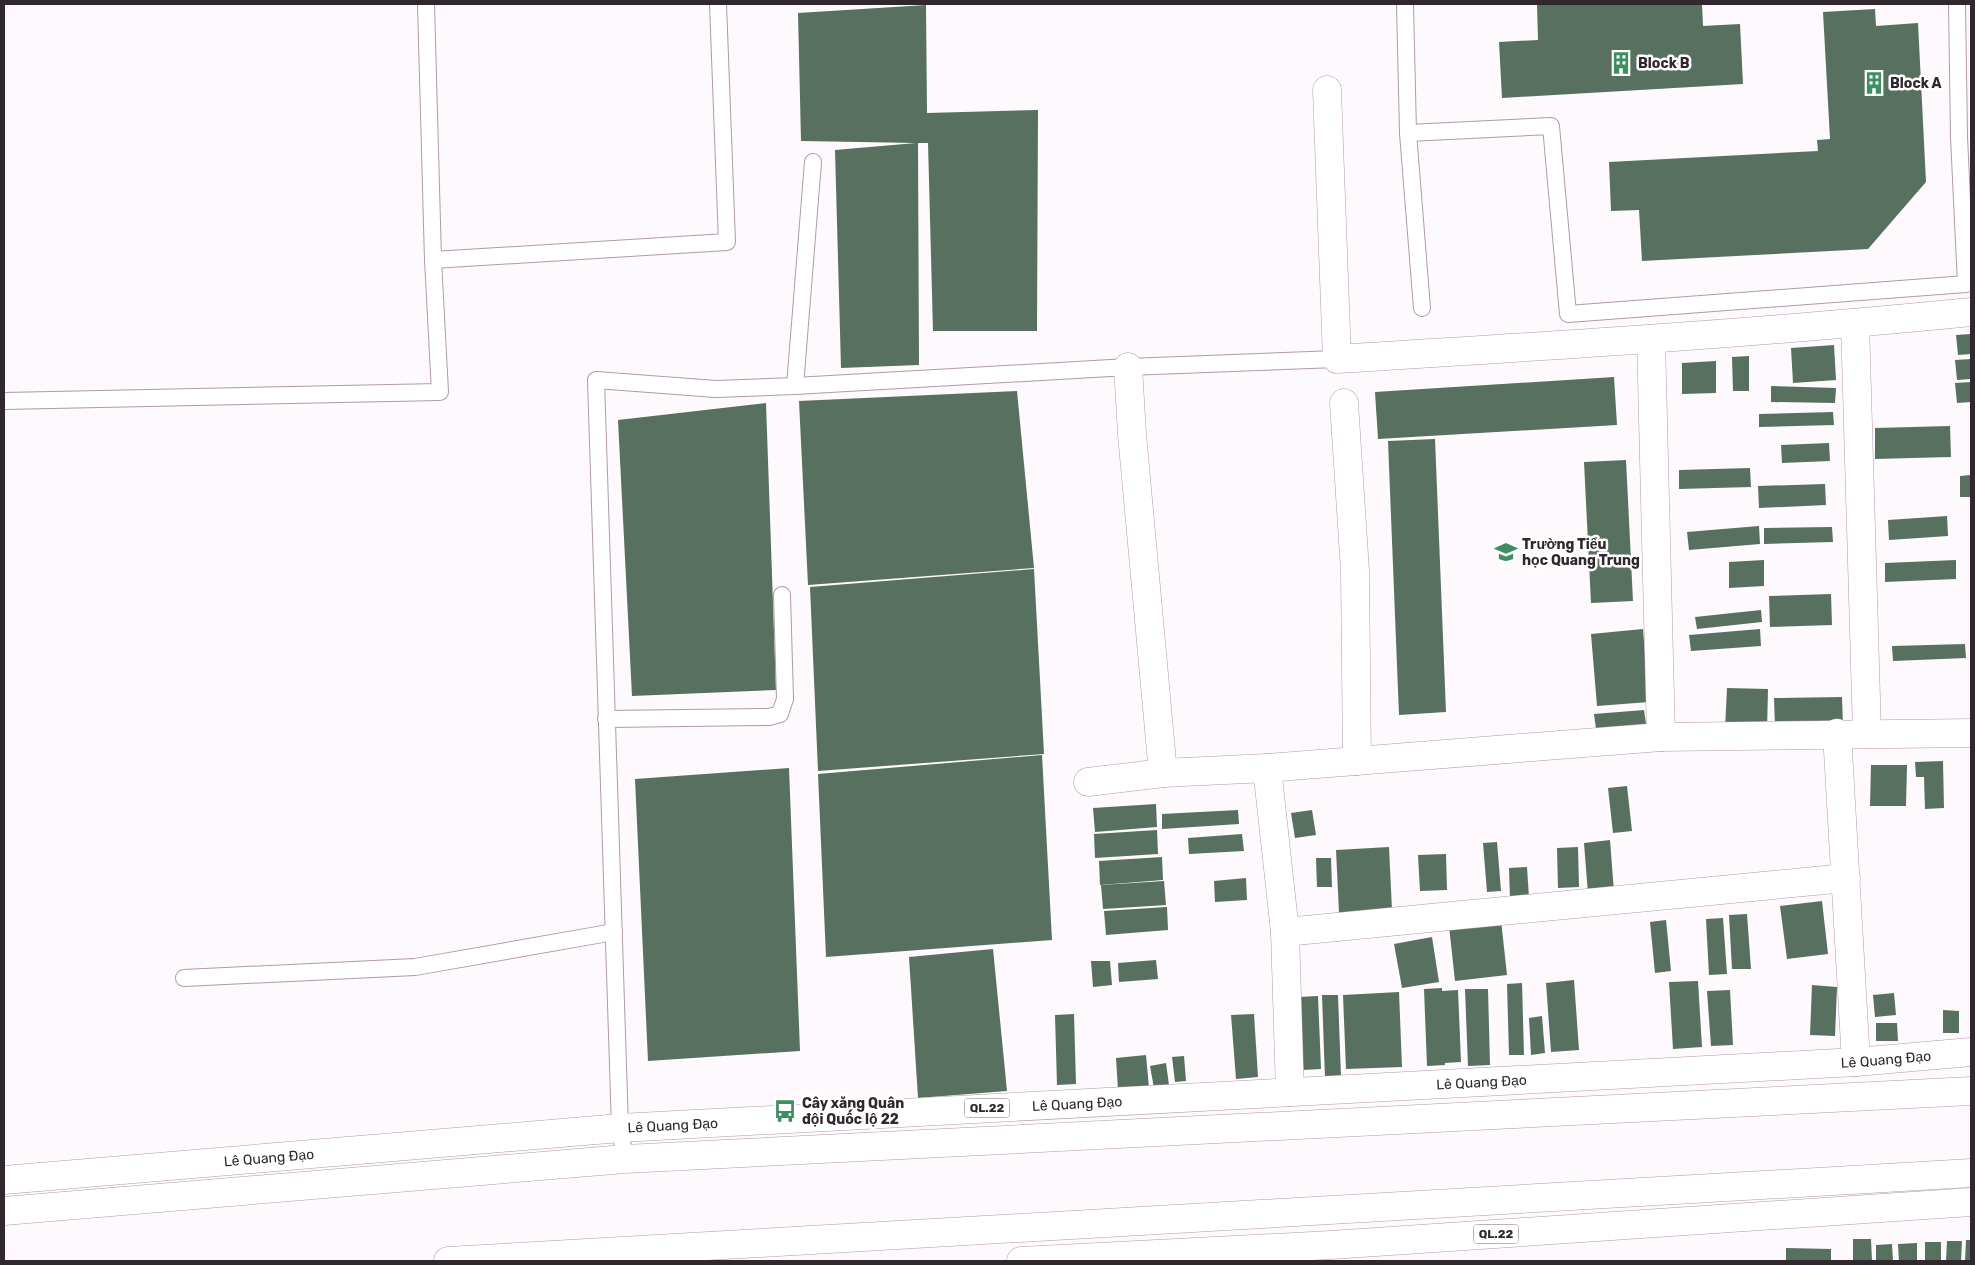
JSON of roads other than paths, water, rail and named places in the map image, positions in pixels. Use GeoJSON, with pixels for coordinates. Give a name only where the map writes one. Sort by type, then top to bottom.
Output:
{"type":"FeatureCollection","features":[{"type":"Feature","properties":{"kind":"main road"},"geometry":{"type":"LineString","coordinates":[[1327,90],[1337,358],[1651,339],[1971,312]]}},
{"type":"Feature","properties":{"kind":"main road"},"geometry":{"type":"LineString","coordinates":[[1855,323],[1867,733]]}},
{"type":"Feature","properties":{"kind":"main road"},"geometry":{"type":"LineString","coordinates":[[1651,339],[1661,737]]}},
{"type":"Feature","properties":{"kind":"main road"},"geometry":{"type":"LineString","coordinates":[[1128,366],[1132,434],[1163,773]]}},
{"type":"Feature","properties":{"kind":"main road"},"geometry":{"type":"LineString","coordinates":[[1344,403],[1355,572],[1357,761]]}},
{"type":"Feature","properties":{"kind":"main road"},"geometry":{"type":"LineString","coordinates":[[1088,782],[1163,773],[1267,768],[1661,737],[1838,733],[1971,733]]}},
{"type":"Feature","properties":{"kind":"main road"},"geometry":{"type":"LineString","coordinates":[[1838,733],[1856,1062]]}},
{"type":"Feature","properties":{"kind":"main road"},"geometry":{"type":"LineString","coordinates":[[1267,768],[1285,932],[1290,1092]]}},
{"type":"Feature","properties":{"kind":"main road"},"geometry":{"type":"LineString","coordinates":[[1285,932],[1846,878]]}},
{"type":"Feature","properties":{"kind":"main road","name":"Lê Quang Đạo"},"geometry":{"type":"LineString","coordinates":[[4,1180],[620,1128],[1856,1062],[1971,1052]]}},
{"type":"Feature","properties":{"kind":"main road"},"geometry":{"type":"LineString","coordinates":[[4,1211],[625,1159],[1971,1090]]}},
{"type":"Feature","properties":{"kind":"main road"},"geometry":{"type":"LineString","coordinates":[[448,1261],[628,1256],[1971,1173]]}},
{"type":"Feature","properties":{"kind":"main road","name":"QL.22"},"geometry":{"type":"LineString","coordinates":[[1021,1261],[1333,1253],[1971,1202]]}},
{"type":"Feature","properties":{"kind":"lane"},"geometry":{"type":"LineString","coordinates":[[4,401],[440,392],[433,260],[426,4]]}},
{"type":"Feature","properties":{"kind":"lane"},"geometry":{"type":"LineString","coordinates":[[433,260],[727,242],[718,4]]}},
{"type":"Feature","properties":{"kind":"lane"},"geometry":{"type":"LineString","coordinates":[[1404,4],[1408,133],[1422,308]]}},
{"type":"Feature","properties":{"kind":"lane"},"geometry":{"type":"LineString","coordinates":[[1408,133],[1551,126],[1568,314],[1966,284],[1965,137],[1957,4]]}},
{"type":"Feature","properties":{"kind":"lane"},"geometry":{"type":"LineString","coordinates":[[795,386],[813,162]]}},
{"type":"Feature","properties":{"kind":"lane"},"geometry":{"type":"LineString","coordinates":[[625,1159],[620,1128],[596,380],[716,389],[1128,366],[1337,358]]}},
{"type":"Feature","properties":{"kind":"lane"},"geometry":{"type":"LineString","coordinates":[[606,719],[769,717],[780,714],[785,699],[782,595]]}},
{"type":"Feature","properties":{"kind":"lane"},"geometry":{"type":"LineString","coordinates":[[184,978],[415,967],[614,932]]}},
{"type":"Feature","properties":{"kind":"place","name":"Block B"},"geometry":{"type":"Point","coordinates":[1621,63]}},
{"type":"Feature","properties":{"kind":"place","name":"Block A"},"geometry":{"type":"Point","coordinates":[1874,83]}},
{"type":"Feature","properties":{"kind":"place","name":"Trường Tiểu học Quang Trung"},"geometry":{"type":"Point","coordinates":[1506,552]}},
{"type":"Feature","properties":{"kind":"place","name":"Cây xăng Quân đội Quốc lộ 22"},"geometry":{"type":"Point","coordinates":[785,1111]}}]}
